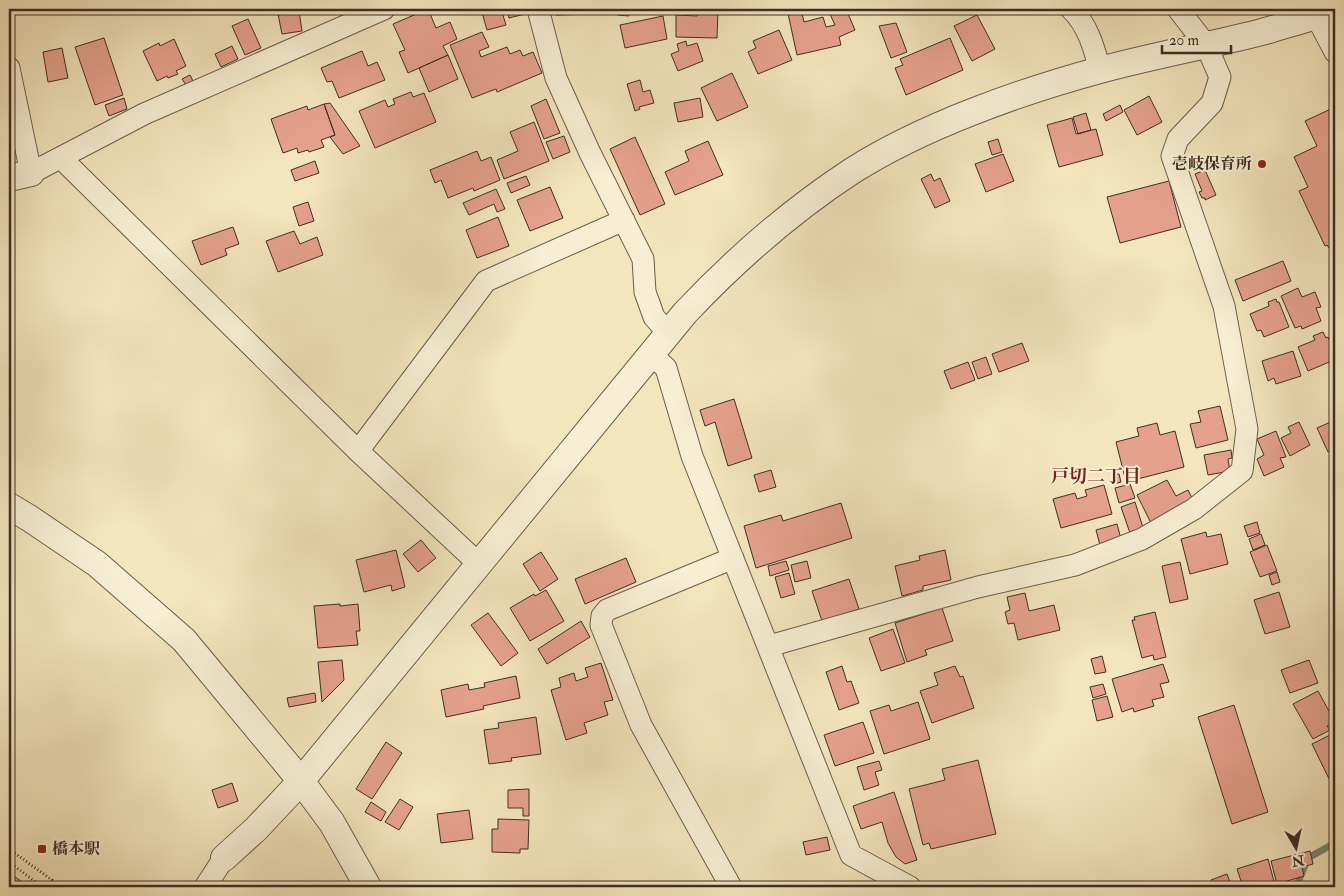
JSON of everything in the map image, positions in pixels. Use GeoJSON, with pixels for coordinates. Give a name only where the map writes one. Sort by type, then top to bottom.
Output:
{"type":"FeatureCollection","features":[{"type":"Feature","properties":{"kind":"street"},"geometry":{"type":"LineString","coordinates":[[9,68],[20,175],[61,158],[144,114],[384,9]]}},
{"type":"Feature","properties":{"kind":"street"},"geometry":{"type":"LineString","coordinates":[[538,9],[556,78],[590,153],[643,259],[645,292],[654,317],[668,333]]}},
{"type":"Feature","properties":{"kind":"street"},"geometry":{"type":"LineString","coordinates":[[1071,9],[1078,16],[1091,38],[1100,70]]}},
{"type":"Feature","properties":{"kind":"street"},"geometry":{"type":"LineString","coordinates":[[769,646],[978,587],[1075,565],[1142,539],[1194,509],[1242,471],[1247,429],[1224,306],[1172,156],[1178,139],[1212,103],[1220,77],[1206,45],[1178,9]]}},
{"type":"Feature","properties":{"kind":"street"},"geometry":{"type":"LineString","coordinates":[[205,887],[224,858],[256,829],[301,781],[480,565],[668,333],[702,296],[770,231],[852,171],[900,144],[951,121],[1023,94],[1100,70],[1326,14],[1335,52]]}},
{"type":"Feature","properties":{"kind":"street"},"geometry":{"type":"LineString","coordinates":[[61,158],[358,451],[480,565]]}},
{"type":"Feature","properties":{"kind":"street"},"geometry":{"type":"LineString","coordinates":[[358,451],[486,281],[624,220]]}},
{"type":"Feature","properties":{"kind":"street"},"geometry":{"type":"LineString","coordinates":[[652,354],[666,368],[692,456],[851,855],[910,887]]}},
{"type":"Feature","properties":{"kind":"street"},"geometry":{"type":"LineString","coordinates":[[9,506],[97,564],[184,640],[301,781],[332,823],[368,887]]}},
{"type":"Feature","properties":{"kind":"street"},"geometry":{"type":"LineString","coordinates":[[731,887],[641,725],[601,625],[602,616],[607,610],[734,558]]}},
{"type":"Feature","properties":{"kind":"path"},"geometry":{"type":"LineString","coordinates":[[9,849],[52,880],[46,887]]}},
{"type":"Feature","properties":{"kind":"path"},"geometry":{"type":"LineString","coordinates":[[9,862],[42,887]]}},
{"type":"Feature","properties":{"kind":"building"},"geometry":{"type":"Polygon","coordinates":[[[276,9],[294,9],[295,12],[277,15],[276,9]]]}},
{"type":"Feature","properties":{"kind":"building"},"geometry":{"type":"Polygon","coordinates":[[[428,9],[436,28],[450,22],[457,39],[443,46],[448,55],[408,73],[399,52],[405,50],[393,24],[428,9]]]}},
{"type":"Feature","properties":{"kind":"building"},"geometry":{"type":"Polygon","coordinates":[[[481,9],[501,9],[506,25],[487,30],[481,9]]]}},
{"type":"Feature","properties":{"kind":"building"},"geometry":{"type":"Polygon","coordinates":[[[507,9],[524,9],[525,14],[509,18],[507,9]]]}},
{"type":"Feature","properties":{"kind":"building"},"geometry":{"type":"Polygon","coordinates":[[[556,9],[594,9],[594,14],[556,15],[556,9]]]}},
{"type":"Feature","properties":{"kind":"building"},"geometry":{"type":"Polygon","coordinates":[[[618,9],[629,9],[629,16],[617,15],[618,9]]]}},
{"type":"Feature","properties":{"kind":"building"},"geometry":{"type":"Polygon","coordinates":[[[787,9],[801,9],[804,22],[823,17],[826,27],[835,25],[828,10],[846,9],[855,30],[839,37],[841,45],[797,55],[787,9]]]}},
{"type":"Feature","properties":{"kind":"building"},"geometry":{"type":"Polygon","coordinates":[[[698,10],[718,10],[717,38],[676,37],[676,15],[697,16],[698,10]]]}},
{"type":"Feature","properties":{"kind":"building"},"geometry":{"type":"Polygon","coordinates":[[[299,11],[302,31],[282,34],[278,14],[299,11]]]}},
{"type":"Feature","properties":{"kind":"building"},"geometry":{"type":"Polygon","coordinates":[[[977,15],[995,49],[972,61],[954,26],[977,15]]]}},
{"type":"Feature","properties":{"kind":"building"},"geometry":{"type":"Polygon","coordinates":[[[663,16],[667,39],[625,48],[620,25],[663,16]]]}},
{"type":"Feature","properties":{"kind":"building"},"geometry":{"type":"Polygon","coordinates":[[[248,19],[261,48],[245,55],[232,26],[248,19]]]}},
{"type":"Feature","properties":{"kind":"building"},"geometry":{"type":"Polygon","coordinates":[[[896,23],[907,52],[891,58],[879,26],[896,23]]]}},
{"type":"Feature","properties":{"kind":"building"},"geometry":{"type":"Polygon","coordinates":[[[779,30],[792,60],[758,74],[748,52],[756,48],[753,41],[779,30]]]}},
{"type":"Feature","properties":{"kind":"building"},"geometry":{"type":"Polygon","coordinates":[[[482,32],[489,47],[479,51],[481,57],[507,47],[510,54],[520,50],[523,56],[533,52],[542,73],[497,92],[496,89],[472,98],[450,45],[482,32]]]}},
{"type":"Feature","properties":{"kind":"building"},"geometry":{"type":"Polygon","coordinates":[[[104,38],[123,95],[95,105],[75,47],[104,38]]]}},
{"type":"Feature","properties":{"kind":"building"},"geometry":{"type":"Polygon","coordinates":[[[950,38],[963,70],[906,95],[895,68],[903,65],[900,59],[950,38]]]}},
{"type":"Feature","properties":{"kind":"building"},"geometry":{"type":"Polygon","coordinates":[[[174,39],[186,66],[176,71],[178,74],[168,78],[167,76],[157,81],[143,51],[159,43],[160,46],[174,39]]]}},
{"type":"Feature","properties":{"kind":"building"},"geometry":{"type":"Polygon","coordinates":[[[686,41],[687,46],[697,43],[703,61],[678,71],[671,54],[679,51],[677,44],[686,41]]]}},
{"type":"Feature","properties":{"kind":"building"},"geometry":{"type":"Polygon","coordinates":[[[232,46],[238,59],[221,67],[215,54],[232,46]]]}},
{"type":"Feature","properties":{"kind":"building"},"geometry":{"type":"Polygon","coordinates":[[[62,48],[68,78],[48,82],[43,52],[62,48]]]}},
{"type":"Feature","properties":{"kind":"building"},"geometry":{"type":"Polygon","coordinates":[[[362,51],[368,66],[377,62],[385,80],[339,98],[332,81],[327,82],[321,68],[362,51]]]}},
{"type":"Feature","properties":{"kind":"building"},"geometry":{"type":"Polygon","coordinates":[[[448,55],[458,79],[429,92],[419,68],[448,55]]]}},
{"type":"Feature","properties":{"kind":"building"},"geometry":{"type":"Polygon","coordinates":[[[732,73],[748,107],[717,121],[701,88],[732,73]]]}},
{"type":"Feature","properties":{"kind":"building"},"geometry":{"type":"Polygon","coordinates":[[[190,75],[193,81],[186,85],[182,79],[190,75]]]}},
{"type":"Feature","properties":{"kind":"building"},"geometry":{"type":"Polygon","coordinates":[[[640,80],[643,92],[650,90],[654,103],[639,107],[640,109],[635,111],[627,84],[640,80]]]}},
{"type":"Feature","properties":{"kind":"building"},"geometry":{"type":"Polygon","coordinates":[[[411,92],[413,97],[424,93],[436,122],[375,148],[359,111],[385,100],[388,107],[395,104],[393,99],[411,92]]]}},
{"type":"Feature","properties":{"kind":"building"},"geometry":{"type":"Polygon","coordinates":[[[1149,96],[1162,122],[1137,135],[1124,110],[1149,96]]]}},
{"type":"Feature","properties":{"kind":"building"},"geometry":{"type":"Polygon","coordinates":[[[124,98],[127,109],[109,116],[105,105],[124,98]]]}},
{"type":"Feature","properties":{"kind":"building"},"geometry":{"type":"Polygon","coordinates":[[[700,98],[703,117],[678,122],[674,103],[700,98]]]}},
{"type":"Feature","properties":{"kind":"building"},"geometry":{"type":"Polygon","coordinates":[[[546,99],[560,133],[544,139],[531,106],[546,99]]]}},
{"type":"Feature","properties":{"kind":"building"},"geometry":{"type":"Polygon","coordinates":[[[330,103],[360,146],[343,154],[330,137],[335,135],[324,104],[330,103]]]}},
{"type":"Feature","properties":{"kind":"building"},"geometry":{"type":"Polygon","coordinates":[[[324,104],[335,135],[321,140],[324,147],[298,153],[297,148],[283,153],[271,119],[307,106],[308,110],[324,104]]]}},
{"type":"Feature","properties":{"kind":"building"},"geometry":{"type":"Polygon","coordinates":[[[1120,105],[1123,112],[1106,121],[1103,114],[1120,105]]]}},
{"type":"Feature","properties":{"kind":"building"},"geometry":{"type":"Polygon","coordinates":[[[1335,107],[1335,246],[1329,248],[1327,245],[1325,246],[1299,191],[1308,187],[1294,157],[1317,146],[1305,121],[1335,107]]]}},
{"type":"Feature","properties":{"kind":"building"},"geometry":{"type":"Polygon","coordinates":[[[1086,113],[1091,130],[1078,134],[1073,117],[1086,113]]]}},
{"type":"Feature","properties":{"kind":"building"},"geometry":{"type":"Polygon","coordinates":[[[1072,118],[1076,134],[1096,129],[1103,155],[1059,167],[1047,125],[1072,118]]]}},
{"type":"Feature","properties":{"kind":"building"},"geometry":{"type":"Polygon","coordinates":[[[534,122],[549,161],[504,179],[497,160],[518,151],[510,132],[534,122]]]}},
{"type":"Feature","properties":{"kind":"building"},"geometry":{"type":"Polygon","coordinates":[[[564,136],[570,152],[553,159],[546,142],[564,136]]]}},
{"type":"Feature","properties":{"kind":"building"},"geometry":{"type":"Polygon","coordinates":[[[635,137],[665,204],[640,215],[610,149],[635,137]]]}},
{"type":"Feature","properties":{"kind":"building"},"geometry":{"type":"Polygon","coordinates":[[[998,139],[1002,152],[992,155],[988,142],[998,139]]]}},
{"type":"Feature","properties":{"kind":"building"},"geometry":{"type":"Polygon","coordinates":[[[708,141],[723,175],[675,195],[665,172],[689,161],[685,151],[708,141]]]}},
{"type":"Feature","properties":{"kind":"building"},"geometry":{"type":"Polygon","coordinates":[[[477,151],[481,161],[491,157],[500,180],[474,191],[473,188],[448,198],[441,180],[435,183],[430,170],[477,151]]]}},
{"type":"Feature","properties":{"kind":"building"},"geometry":{"type":"Polygon","coordinates":[[[1003,154],[1014,181],[986,192],[975,164],[1003,154]]]}},
{"type":"Feature","properties":{"kind":"building"},"geometry":{"type":"Polygon","coordinates":[[[315,161],[319,173],[295,181],[291,170],[315,161]]]}},
{"type":"Feature","properties":{"kind":"building"},"geometry":{"type":"Polygon","coordinates":[[[1205,170],[1216,195],[1205,200],[1199,192],[1202,191],[1195,174],[1205,170]]]}},
{"type":"Feature","properties":{"kind":"building"},"geometry":{"type":"Polygon","coordinates":[[[931,174],[934,181],[940,178],[950,201],[935,208],[921,179],[931,174]]]}},
{"type":"Feature","properties":{"kind":"building"},"geometry":{"type":"Polygon","coordinates":[[[526,176],[530,185],[511,193],[507,183],[526,176]]]}},
{"type":"Feature","properties":{"kind":"building"},"geometry":{"type":"Polygon","coordinates":[[[1169,181],[1181,227],[1120,243],[1107,197],[1169,181]]]}},
{"type":"Feature","properties":{"kind":"building"},"geometry":{"type":"Polygon","coordinates":[[[550,187],[563,218],[530,231],[517,200],[550,187]]]}},
{"type":"Feature","properties":{"kind":"building"},"geometry":{"type":"Polygon","coordinates":[[[496,189],[505,209],[497,212],[494,204],[469,215],[463,203],[496,189]]]}},
{"type":"Feature","properties":{"kind":"building"},"geometry":{"type":"Polygon","coordinates":[[[308,202],[314,221],[299,226],[293,207],[308,202]]]}},
{"type":"Feature","properties":{"kind":"building"},"geometry":{"type":"Polygon","coordinates":[[[498,217],[509,246],[477,258],[466,230],[498,217]]]}},
{"type":"Feature","properties":{"kind":"building"},"geometry":{"type":"Polygon","coordinates":[[[233,227],[239,244],[225,249],[227,255],[201,265],[192,241],[233,227]]]}},
{"type":"Feature","properties":{"kind":"building"},"geometry":{"type":"Polygon","coordinates":[[[294,231],[300,244],[317,237],[323,255],[278,272],[266,241],[294,231]]]}},
{"type":"Feature","properties":{"kind":"building"},"geometry":{"type":"Polygon","coordinates":[[[1283,261],[1291,281],[1243,301],[1235,280],[1283,261]]]}},
{"type":"Feature","properties":{"kind":"building"},"geometry":{"type":"Polygon","coordinates":[[[1298,288],[1302,297],[1315,292],[1321,307],[1316,308],[1321,321],[1302,329],[1301,326],[1295,328],[1281,296],[1298,288]]]}},
{"type":"Feature","properties":{"kind":"building"},"geometry":{"type":"Polygon","coordinates":[[[1276,299],[1289,327],[1264,337],[1261,330],[1257,331],[1250,314],[1269,306],[1268,302],[1276,299]]]}},
{"type":"Feature","properties":{"kind":"building"},"geometry":{"type":"Polygon","coordinates":[[[1323,332],[1326,338],[1328,337],[1335,354],[1332,355],[1334,360],[1308,371],[1298,347],[1315,340],[1313,336],[1323,332]]]}},
{"type":"Feature","properties":{"kind":"building"},"geometry":{"type":"Polygon","coordinates":[[[1022,343],[1029,361],[999,372],[992,354],[1022,343]]]}},
{"type":"Feature","properties":{"kind":"building"},"geometry":{"type":"Polygon","coordinates":[[[1293,351],[1301,376],[1276,384],[1274,378],[1268,381],[1262,361],[1293,351]]]}},
{"type":"Feature","properties":{"kind":"building"},"geometry":{"type":"Polygon","coordinates":[[[986,357],[992,374],[978,379],[972,362],[986,357]]]}},
{"type":"Feature","properties":{"kind":"building"},"geometry":{"type":"Polygon","coordinates":[[[968,362],[975,380],[951,389],[944,371],[968,362]]]}},
{"type":"Feature","properties":{"kind":"building"},"geometry":{"type":"Polygon","coordinates":[[[734,399],[752,458],[728,466],[715,422],[705,426],[700,410],[734,399]]]}},
{"type":"Feature","properties":{"kind":"building"},"geometry":{"type":"Polygon","coordinates":[[[1220,406],[1228,440],[1196,448],[1190,424],[1201,422],[1198,411],[1220,406]]]}},
{"type":"Feature","properties":{"kind":"building"},"geometry":{"type":"Polygon","coordinates":[[[1335,420],[1335,449],[1328,452],[1317,428],[1335,420]]]}},
{"type":"Feature","properties":{"kind":"building"},"geometry":{"type":"Polygon","coordinates":[[[1299,422],[1310,445],[1290,456],[1281,438],[1291,433],[1288,427],[1299,422]]]}},
{"type":"Feature","properties":{"kind":"building"},"geometry":{"type":"Polygon","coordinates":[[[1157,423],[1160,435],[1175,431],[1184,467],[1126,482],[1116,442],[1139,436],[1137,428],[1157,423]]]}},
{"type":"Feature","properties":{"kind":"building"},"geometry":{"type":"Polygon","coordinates":[[[1276,431],[1286,457],[1280,458],[1284,467],[1264,476],[1257,459],[1264,455],[1257,439],[1276,431]]]}},
{"type":"Feature","properties":{"kind":"building"},"geometry":{"type":"Polygon","coordinates":[[[1231,450],[1232,458],[1228,459],[1230,471],[1208,475],[1204,455],[1231,450]]]}},
{"type":"Feature","properties":{"kind":"building"},"geometry":{"type":"Polygon","coordinates":[[[771,470],[776,487],[759,492],[754,475],[771,470]]]}},
{"type":"Feature","properties":{"kind":"building"},"geometry":{"type":"Polygon","coordinates":[[[1119,474],[1121,482],[1114,484],[1112,475],[1119,474]]]}},
{"type":"Feature","properties":{"kind":"building"},"geometry":{"type":"Polygon","coordinates":[[[1167,480],[1176,496],[1188,490],[1196,506],[1153,527],[1137,495],[1167,480]]]}},
{"type":"Feature","properties":{"kind":"building"},"geometry":{"type":"Polygon","coordinates":[[[1130,484],[1135,498],[1119,503],[1115,488],[1130,484]]]}},
{"type":"Feature","properties":{"kind":"building"},"geometry":{"type":"Polygon","coordinates":[[[1104,485],[1112,514],[1061,528],[1053,499],[1075,493],[1077,499],[1087,496],[1085,490],[1104,485]]]}},
{"type":"Feature","properties":{"kind":"building"},"geometry":{"type":"Polygon","coordinates":[[[1135,502],[1144,531],[1131,536],[1121,507],[1135,502]]]}},
{"type":"Feature","properties":{"kind":"building"},"geometry":{"type":"Polygon","coordinates":[[[841,503],[852,538],[756,568],[744,526],[781,515],[783,521],[841,503]]]}},
{"type":"Feature","properties":{"kind":"building"},"geometry":{"type":"Polygon","coordinates":[[[1257,522],[1260,533],[1248,537],[1244,526],[1257,522]]]}},
{"type":"Feature","properties":{"kind":"building"},"geometry":{"type":"Polygon","coordinates":[[[1117,524],[1122,543],[1101,549],[1096,530],[1117,524]]]}},
{"type":"Feature","properties":{"kind":"building"},"geometry":{"type":"Polygon","coordinates":[[[1206,532],[1207,537],[1221,534],[1228,564],[1190,574],[1181,539],[1206,532]]]}},
{"type":"Feature","properties":{"kind":"building"},"geometry":{"type":"Polygon","coordinates":[[[1261,534],[1265,545],[1253,550],[1249,539],[1261,534]]]}},
{"type":"Feature","properties":{"kind":"building"},"geometry":{"type":"Polygon","coordinates":[[[421,540],[436,558],[418,572],[403,554],[421,540]]]}},
{"type":"Feature","properties":{"kind":"building"},"geometry":{"type":"Polygon","coordinates":[[[1267,545],[1277,571],[1260,577],[1250,552],[1267,545]]]}},
{"type":"Feature","properties":{"kind":"building"},"geometry":{"type":"Polygon","coordinates":[[[396,550],[405,587],[392,591],[391,585],[364,592],[356,560],[396,550]]]}},
{"type":"Feature","properties":{"kind":"building"},"geometry":{"type":"Polygon","coordinates":[[[945,550],[951,580],[923,586],[923,590],[902,596],[895,566],[920,560],[919,556],[945,550]]]}},
{"type":"Feature","properties":{"kind":"building"},"geometry":{"type":"Polygon","coordinates":[[[541,552],[558,579],[540,591],[523,564],[541,552]]]}},
{"type":"Feature","properties":{"kind":"building"},"geometry":{"type":"Polygon","coordinates":[[[626,558],[636,582],[585,604],[575,579],[626,558]]]}},
{"type":"Feature","properties":{"kind":"building"},"geometry":{"type":"Polygon","coordinates":[[[786,561],[789,570],[770,576],[768,566],[786,561]]]}},
{"type":"Feature","properties":{"kind":"building"},"geometry":{"type":"Polygon","coordinates":[[[807,561],[811,578],[795,582],[791,565],[807,561]]]}},
{"type":"Feature","properties":{"kind":"building"},"geometry":{"type":"Polygon","coordinates":[[[1180,562],[1188,599],[1170,603],[1162,566],[1180,562]]]}},
{"type":"Feature","properties":{"kind":"building"},"geometry":{"type":"Polygon","coordinates":[[[1277,572],[1280,582],[1272,585],[1269,575],[1277,572]]]}},
{"type":"Feature","properties":{"kind":"building"},"geometry":{"type":"Polygon","coordinates":[[[789,573],[795,594],[781,598],[775,577],[789,573]]]}},
{"type":"Feature","properties":{"kind":"building"},"geometry":{"type":"Polygon","coordinates":[[[849,579],[859,609],[822,621],[812,591],[849,579]]]}},
{"type":"Feature","properties":{"kind":"building"},"geometry":{"type":"Polygon","coordinates":[[[546,590],[564,621],[530,641],[510,608],[534,594],[535,596],[546,590]]]}},
{"type":"Feature","properties":{"kind":"building"},"geometry":{"type":"Polygon","coordinates":[[[1279,592],[1290,627],[1265,634],[1254,600],[1279,592]]]}},
{"type":"Feature","properties":{"kind":"building"},"geometry":{"type":"Polygon","coordinates":[[[1025,593],[1029,611],[1054,605],[1060,630],[1018,640],[1014,623],[1008,624],[1005,612],[1010,610],[1007,597],[1025,593]]]}},
{"type":"Feature","properties":{"kind":"building"},"geometry":{"type":"Polygon","coordinates":[[[340,604],[340,606],[358,604],[360,631],[356,631],[358,645],[318,648],[314,606],[340,604]]]}},
{"type":"Feature","properties":{"kind":"building"},"geometry":{"type":"Polygon","coordinates":[[[942,608],[953,641],[925,650],[927,655],[907,662],[895,623],[942,608]]]}},
{"type":"Feature","properties":{"kind":"building"},"geometry":{"type":"Polygon","coordinates":[[[1155,612],[1166,657],[1154,660],[1153,655],[1142,658],[1132,620],[1135,620],[1134,617],[1155,612]]]}},
{"type":"Feature","properties":{"kind":"building"},"geometry":{"type":"Polygon","coordinates":[[[488,613],[518,653],[501,666],[471,625],[488,613]]]}},
{"type":"Feature","properties":{"kind":"building"},"geometry":{"type":"Polygon","coordinates":[[[581,621],[590,637],[547,664],[538,649],[581,621]]]}},
{"type":"Feature","properties":{"kind":"building"},"geometry":{"type":"Polygon","coordinates":[[[893,629],[905,663],[881,671],[869,638],[893,629]]]}},
{"type":"Feature","properties":{"kind":"building"},"geometry":{"type":"Polygon","coordinates":[[[1102,656],[1106,672],[1095,674],[1091,659],[1102,656]]]}},
{"type":"Feature","properties":{"kind":"building"},"geometry":{"type":"Polygon","coordinates":[[[342,660],[344,680],[322,702],[318,662],[342,660]]]}},
{"type":"Feature","properties":{"kind":"building"},"geometry":{"type":"Polygon","coordinates":[[[1309,660],[1318,683],[1290,693],[1281,670],[1309,660]]]}},
{"type":"Feature","properties":{"kind":"building"},"geometry":{"type":"Polygon","coordinates":[[[601,663],[613,700],[604,702],[608,715],[584,723],[587,733],[566,740],[551,690],[561,687],[559,678],[574,673],[576,681],[588,677],[585,668],[601,663]]]}},
{"type":"Feature","properties":{"kind":"building"},"geometry":{"type":"Polygon","coordinates":[[[1163,664],[1169,682],[1160,684],[1164,697],[1152,700],[1154,706],[1134,712],[1133,708],[1122,712],[1112,679],[1163,664]]]}},
{"type":"Feature","properties":{"kind":"building"},"geometry":{"type":"Polygon","coordinates":[[[842,666],[847,682],[851,681],[859,703],[839,710],[826,672],[842,666]]]}},
{"type":"Feature","properties":{"kind":"building"},"geometry":{"type":"Polygon","coordinates":[[[955,666],[960,677],[963,676],[974,708],[932,723],[920,691],[938,685],[934,673],[955,666]]]}},
{"type":"Feature","properties":{"kind":"building"},"geometry":{"type":"Polygon","coordinates":[[[516,676],[520,698],[483,706],[484,709],[446,717],[441,690],[468,684],[469,690],[485,687],[484,683],[516,676]]]}},
{"type":"Feature","properties":{"kind":"building"},"geometry":{"type":"Polygon","coordinates":[[[1103,684],[1106,694],[1093,698],[1090,687],[1103,684]]]}},
{"type":"Feature","properties":{"kind":"building"},"geometry":{"type":"Polygon","coordinates":[[[1318,691],[1335,722],[1327,726],[1330,730],[1313,739],[1293,704],[1318,691]]]}},
{"type":"Feature","properties":{"kind":"building"},"geometry":{"type":"Polygon","coordinates":[[[315,693],[316,702],[289,707],[287,698],[315,693]]]}},
{"type":"Feature","properties":{"kind":"building"},"geometry":{"type":"Polygon","coordinates":[[[1107,696],[1113,717],[1097,721],[1092,700],[1107,696]]]}},
{"type":"Feature","properties":{"kind":"building"},"geometry":{"type":"Polygon","coordinates":[[[918,702],[930,739],[884,754],[870,711],[889,705],[891,711],[918,702]]]}},
{"type":"Feature","properties":{"kind":"building"},"geometry":{"type":"Polygon","coordinates":[[[1234,705],[1268,812],[1232,824],[1198,717],[1234,705]]]}},
{"type":"Feature","properties":{"kind":"building"},"geometry":{"type":"Polygon","coordinates":[[[536,717],[541,754],[511,758],[512,761],[489,764],[484,730],[499,728],[498,723],[536,717]]]}},
{"type":"Feature","properties":{"kind":"building"},"geometry":{"type":"Polygon","coordinates":[[[863,722],[874,753],[835,766],[824,735],[863,722]]]}},
{"type":"Feature","properties":{"kind":"building"},"geometry":{"type":"Polygon","coordinates":[[[1334,733],[1335,735],[1335,791],[1312,744],[1334,733]]]}},
{"type":"Feature","properties":{"kind":"building"},"geometry":{"type":"Polygon","coordinates":[[[386,742],[402,753],[372,799],[356,789],[386,742]]]}},
{"type":"Feature","properties":{"kind":"building"},"geometry":{"type":"Polygon","coordinates":[[[978,760],[996,834],[931,849],[929,843],[923,845],[909,789],[945,780],[942,769],[978,760]]]}},
{"type":"Feature","properties":{"kind":"building"},"geometry":{"type":"Polygon","coordinates":[[[879,761],[882,770],[875,772],[879,785],[864,790],[857,767],[879,761]]]}},
{"type":"Feature","properties":{"kind":"building"},"geometry":{"type":"Polygon","coordinates":[[[232,783],[238,801],[218,808],[212,790],[232,783]]]}},
{"type":"Feature","properties":{"kind":"building"},"geometry":{"type":"Polygon","coordinates":[[[529,789],[529,816],[523,816],[523,808],[508,808],[508,790],[529,789]]]}},
{"type":"Feature","properties":{"kind":"building"},"geometry":{"type":"Polygon","coordinates":[[[894,792],[917,860],[905,864],[896,857],[888,843],[882,822],[861,829],[853,806],[894,792]]]}},
{"type":"Feature","properties":{"kind":"building"},"geometry":{"type":"Polygon","coordinates":[[[400,799],[413,807],[399,830],[385,822],[400,799]]]}},
{"type":"Feature","properties":{"kind":"building"},"geometry":{"type":"Polygon","coordinates":[[[371,802],[386,812],[381,821],[365,812],[371,802]]]}},
{"type":"Feature","properties":{"kind":"building"},"geometry":{"type":"Polygon","coordinates":[[[469,810],[473,839],[441,843],[437,814],[469,810]]]}},
{"type":"Feature","properties":{"kind":"building"},"geometry":{"type":"Polygon","coordinates":[[[498,819],[529,820],[528,849],[520,849],[520,853],[492,852],[492,829],[498,829],[498,819]]]}},
{"type":"Feature","properties":{"kind":"building"},"geometry":{"type":"Polygon","coordinates":[[[827,837],[830,850],[806,855],[803,842],[827,837]]]}},
{"type":"Feature","properties":{"kind":"building"},"geometry":{"type":"Polygon","coordinates":[[[1310,851],[1313,864],[1302,867],[1304,876],[1277,884],[1271,861],[1310,851]]]}},
{"type":"Feature","properties":{"kind":"building"},"geometry":{"type":"Polygon","coordinates":[[[1268,859],[1275,885],[1277,884],[1278,887],[1243,887],[1237,869],[1268,859]]]}},
{"type":"Feature","properties":{"kind":"building"},"geometry":{"type":"Polygon","coordinates":[[[1227,874],[1232,887],[1214,887],[1211,880],[1227,874]]]}},
{"type":"Feature","properties":{"kind":"building"},"geometry":{"type":"Polygon","coordinates":[[[15,877],[29,887],[9,887],[15,877]]]}},
{"type":"Feature","properties":{"kind":"waterway"},"geometry":{"type":"LineString","coordinates":[[1296,887],[1308,858],[1335,843]]}},
{"type":"Feature","properties":{"kind":"place","name":"壱岐保育所"},"geometry":{"type":"Point","coordinates":[1262,164]}},
{"type":"Feature","properties":{"kind":"place","name":"橋本駅"},"geometry":{"type":"Point","coordinates":[42,849]}},
{"type":"Feature","properties":{"kind":"district","name":"戸切二丁目"},"geometry":{"type":"Point","coordinates":[1096,476]}}]}
